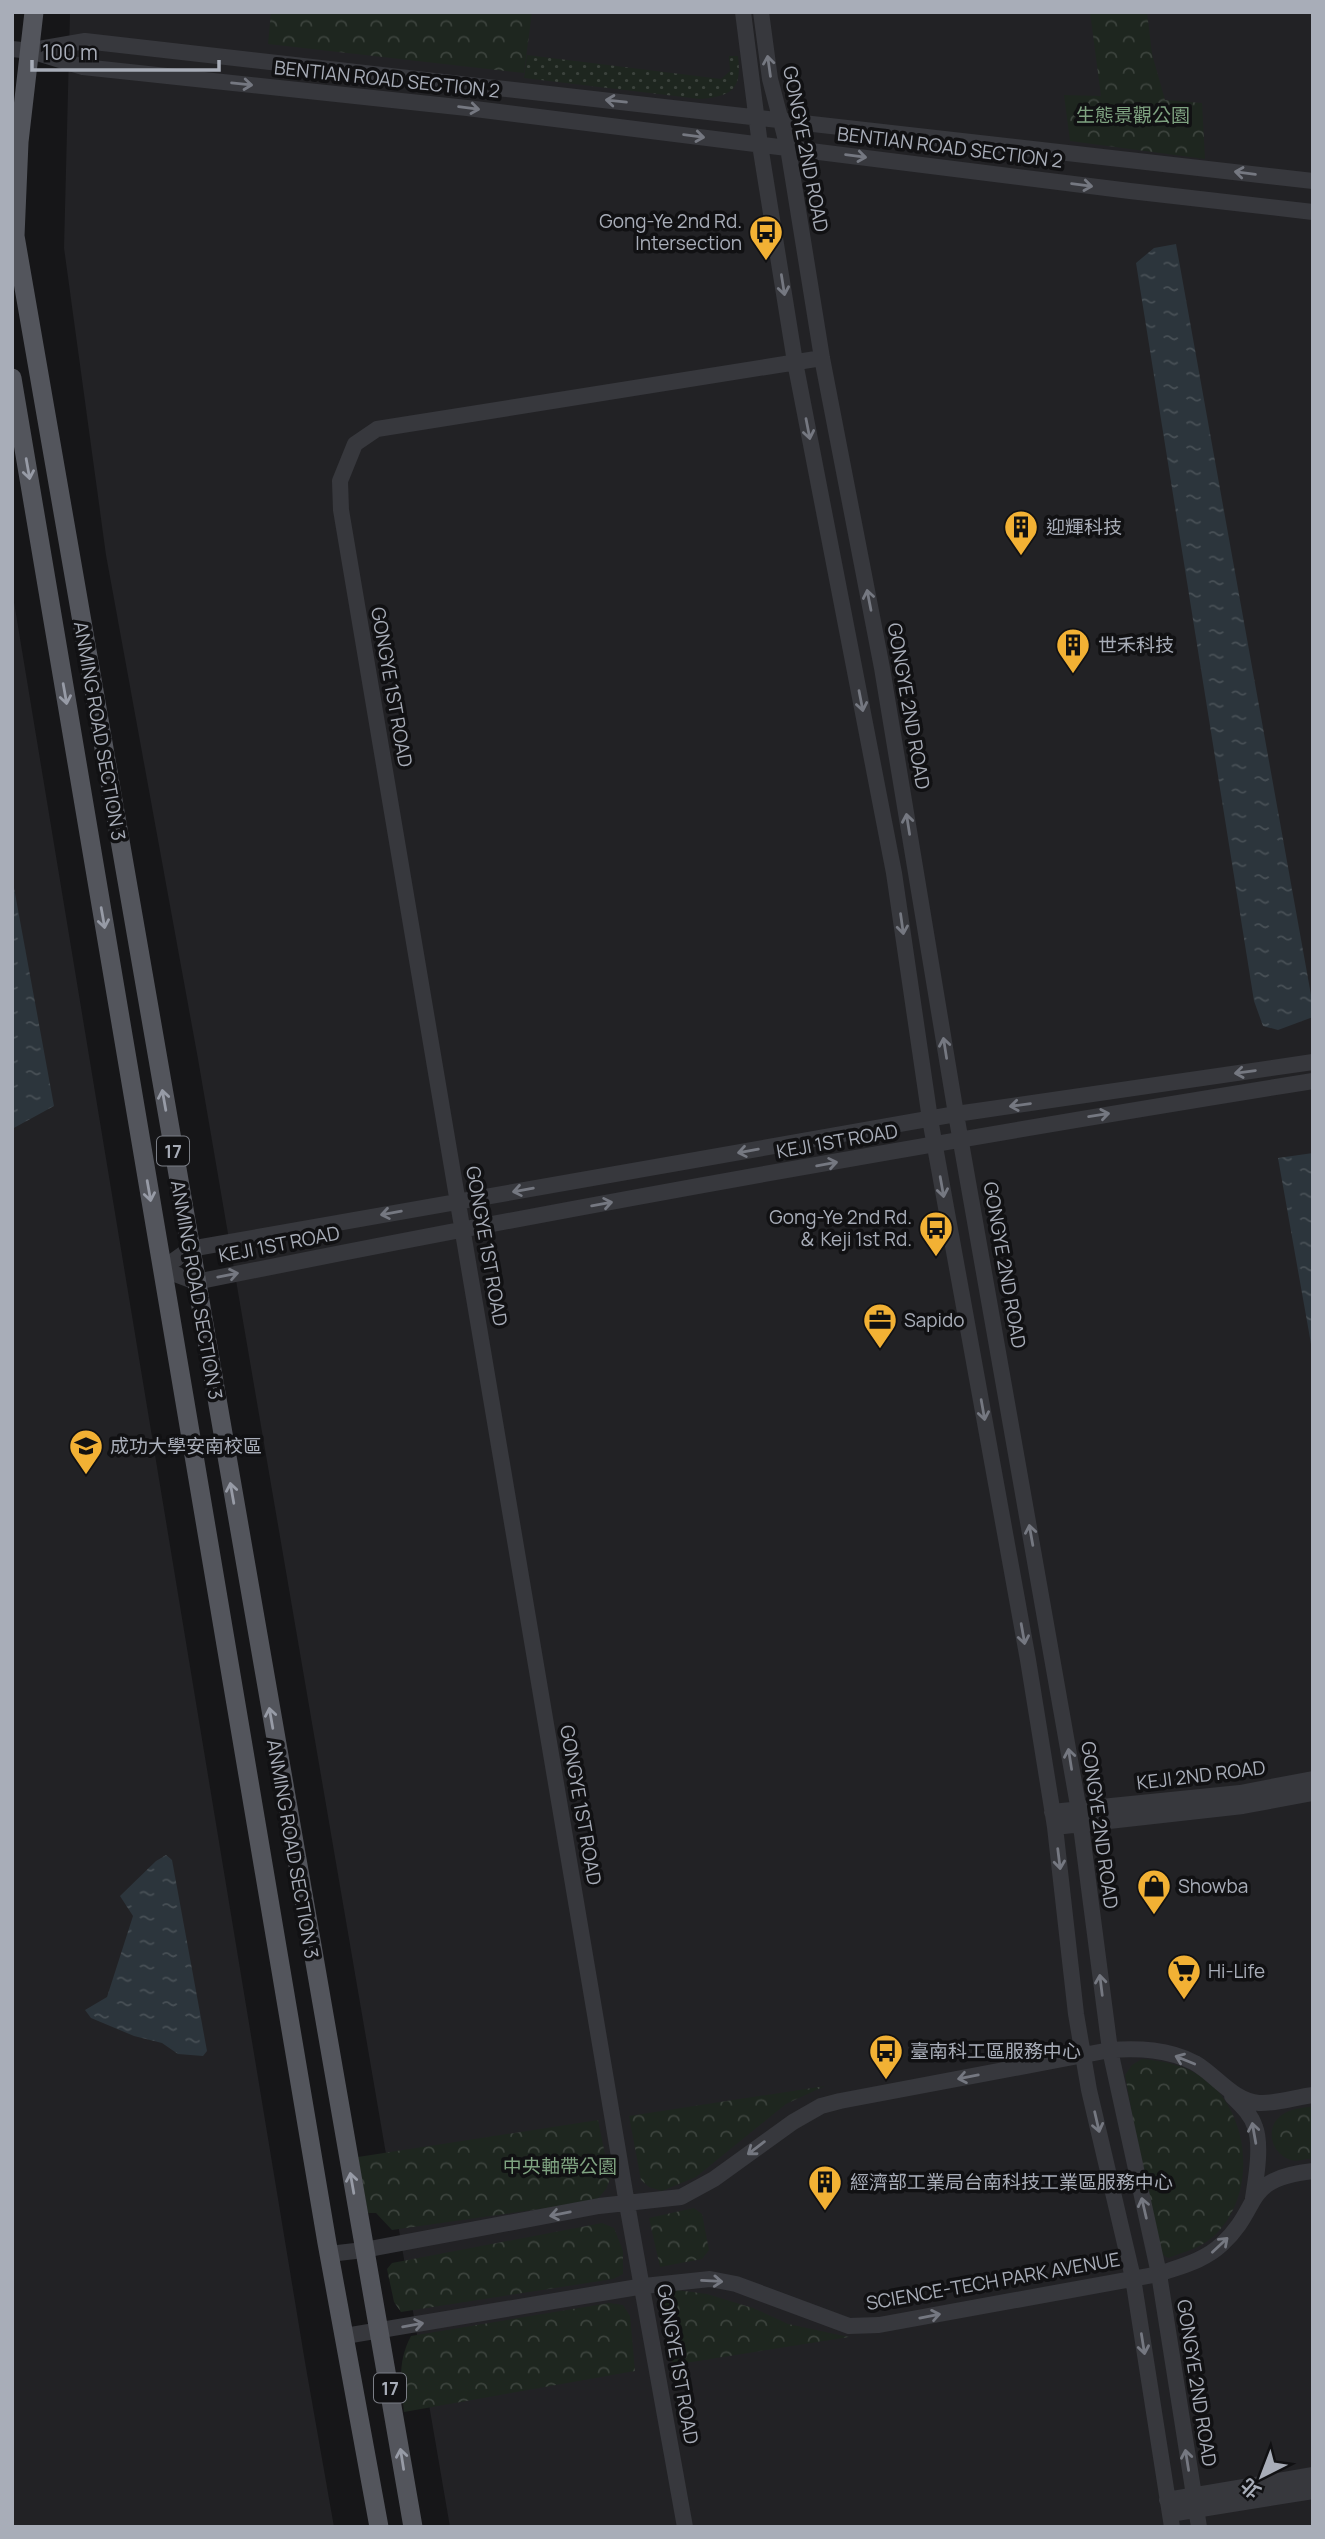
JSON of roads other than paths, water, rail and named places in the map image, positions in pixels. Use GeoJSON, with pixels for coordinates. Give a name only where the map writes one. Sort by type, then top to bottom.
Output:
{"type":"FeatureCollection","features":[{"type":"Feature","properties":{"kind":"main road","name":"17"},"geometry":{"type":"LineString","coordinates":[[21,50],[34,12]]}},
{"type":"Feature","properties":{"kind":"main road","name":"ANMING ROAD SECTION 3"},"geometry":{"type":"LineString","coordinates":[[21,50],[15,236],[413,2527]]}},
{"type":"Feature","properties":{"kind":"main road","name":"ANMING ROAD SECTION 3"},"geometry":{"type":"LineString","coordinates":[[12,378],[329,2254],[379,2527]]}},
{"type":"Feature","properties":{"kind":"street","name":"GONGYE 2ND ROAD"},"geometry":{"type":"LineString","coordinates":[[743,12],[760,145],[795,362],[894,873],[930,1119],[1028,1661],[1053,1820],[1076,2014],[1089,2090],[1133,2278],[1170,2514]]}},
{"type":"Feature","properties":{"kind":"street","name":"GONGYE 2ND ROAD"},"geometry":{"type":"LineString","coordinates":[[761,12],[771,79],[788,148],[822,358],[883,668],[956,1114],[1080,1817],[1110,2050],[1159,2274],[1199,2527]]}},
{"type":"Feature","properties":{"kind":"street","name":"BENTIAN ROAD SECTION 2"},"geometry":{"type":"LineString","coordinates":[[21,50],[85,41],[1313,181]]}},
{"type":"Feature","properties":{"kind":"street","name":"BENTIAN ROAD SECTION 2"},"geometry":{"type":"LineString","coordinates":[[21,50],[83,67],[467,108],[1313,212]]}},
{"type":"Feature","properties":{"kind":"street","name":"GONGYE 1ST ROAD"},"geometry":{"type":"LineString","coordinates":[[685,2527],[644,2286],[627,2204],[341,510],[340,481],[355,444],[377,429],[822,358]]}},
{"type":"Feature","properties":{"kind":"street","name":"KEJI 1ST ROAD"},"geometry":{"type":"LineString","coordinates":[[162,1269],[190,1250],[458,1201],[956,1114],[1313,1062]]}},
{"type":"Feature","properties":{"kind":"street","name":"KEJI 1ST ROAD"},"geometry":{"type":"LineString","coordinates":[[162,1269],[196,1282],[463,1229],[1313,1081]]}},
{"type":"Feature","properties":{"kind":"street","name":"KEJI 2ND ROAD"},"geometry":{"type":"LineString","coordinates":[[1053,1820],[1240,1793],[1313,1779]]}},
{"type":"Feature","properties":{"kind":"street","name":"KEJI 2ND ROAD"},"geometry":{"type":"LineString","coordinates":[[1080,1817],[1242,1806],[1313,1793]]}},
{"type":"Feature","properties":{"kind":"street","name":"SCIENCE-TECH PARK AVENUE"},"geometry":{"type":"LineString","coordinates":[[329,2254],[364,2250],[599,2206],[681,2197],[696,2190],[777,2131],[821,2106],[1110,2050],[1142,2048],[1170,2054],[1194,2063],[1237,2096],[1258,2103],[1313,2095]]}},
{"type":"Feature","properties":{"kind":"street","name":"SCIENCE-TECH PARK AVENUE"},"geometry":{"type":"LineString","coordinates":[[1216,2078],[1248,2112],[1256,2129],[1258,2158],[1253,2200]]}},
{"type":"Feature","properties":{"kind":"street","name":"SCIENCE-TECH PARK AVENUE"},"geometry":{"type":"LineString","coordinates":[[345,2336],[644,2286],[710,2279],[736,2284],[849,2326],[879,2325],[1159,2274],[1207,2256],[1224,2243],[1266,2183],[1289,2173],[1313,2171]]}},
{"type":"Feature","properties":{"kind":"street"},"geometry":{"type":"LineString","coordinates":[[1170,2514],[1194,2503],[1313,2475]]}},
{"type":"Feature","properties":{"kind":"street"},"geometry":{"type":"LineString","coordinates":[[1194,2503],[1313,2491]]}},
{"type":"Feature","properties":{"kind":"water"},"geometry":{"type":"Polygon","coordinates":[[[1176,244],[1313,1006],[1313,1017],[1278,1030],[1263,1026],[1254,1001],[1136,263],[1154,248],[1176,244]]]}},
{"type":"Feature","properties":{"kind":"water"},"geometry":{"type":"Polygon","coordinates":[[[12,877],[54,1106],[12,1129],[12,877]]]}},
{"type":"Feature","properties":{"kind":"water"},"geometry":{"type":"Polygon","coordinates":[[[1313,1153],[1313,1355],[1278,1158],[1313,1153]]]}},
{"type":"Feature","properties":{"kind":"water"},"geometry":{"type":"Polygon","coordinates":[[[166,1855],[172,1860],[207,2051],[203,2056],[178,2054],[162,2043],[134,2036],[91,2018],[85,2010],[107,1997],[133,1916],[120,1896],[156,1861],[166,1855]]]}},
{"type":"Feature","properties":{"kind":"place","name":"Gong-Ye 2nd Rd. Intersection"},"geometry":{"type":"Point","coordinates":[766,262]}},
{"type":"Feature","properties":{"kind":"place","name":"迎輝科技"},"geometry":{"type":"Point","coordinates":[1021,557]}},
{"type":"Feature","properties":{"kind":"place","name":"世禾科技"},"geometry":{"type":"Point","coordinates":[1073,675]}},
{"type":"Feature","properties":{"kind":"place","name":"Gong-Ye 2nd Rd. ＆ Keji 1st Rd."},"geometry":{"type":"Point","coordinates":[936,1258]}},
{"type":"Feature","properties":{"kind":"place","name":"Sapido"},"geometry":{"type":"Point","coordinates":[880,1350]}},
{"type":"Feature","properties":{"kind":"place","name":"成功大學安南校區"},"geometry":{"type":"Point","coordinates":[86,1476]}},
{"type":"Feature","properties":{"kind":"place","name":"Showba"},"geometry":{"type":"Point","coordinates":[1154,1916]}},
{"type":"Feature","properties":{"kind":"place","name":"Hi-Life"},"geometry":{"type":"Point","coordinates":[1184,2001]}},
{"type":"Feature","properties":{"kind":"place","name":"臺南科工區服務中心"},"geometry":{"type":"Point","coordinates":[886,2081]}},
{"type":"Feature","properties":{"kind":"place","name":"經濟部工業局台南科技工業區服務中心"},"geometry":{"type":"Point","coordinates":[825,2212]}},
{"type":"Feature","properties":{"kind":"park label","name":"生態景觀公園"},"geometry":{"type":"Point","coordinates":[1133,115]}},
{"type":"Feature","properties":{"kind":"park label","name":"中央軸帶公園"},"geometry":{"type":"Point","coordinates":[560,2166]}}]}
